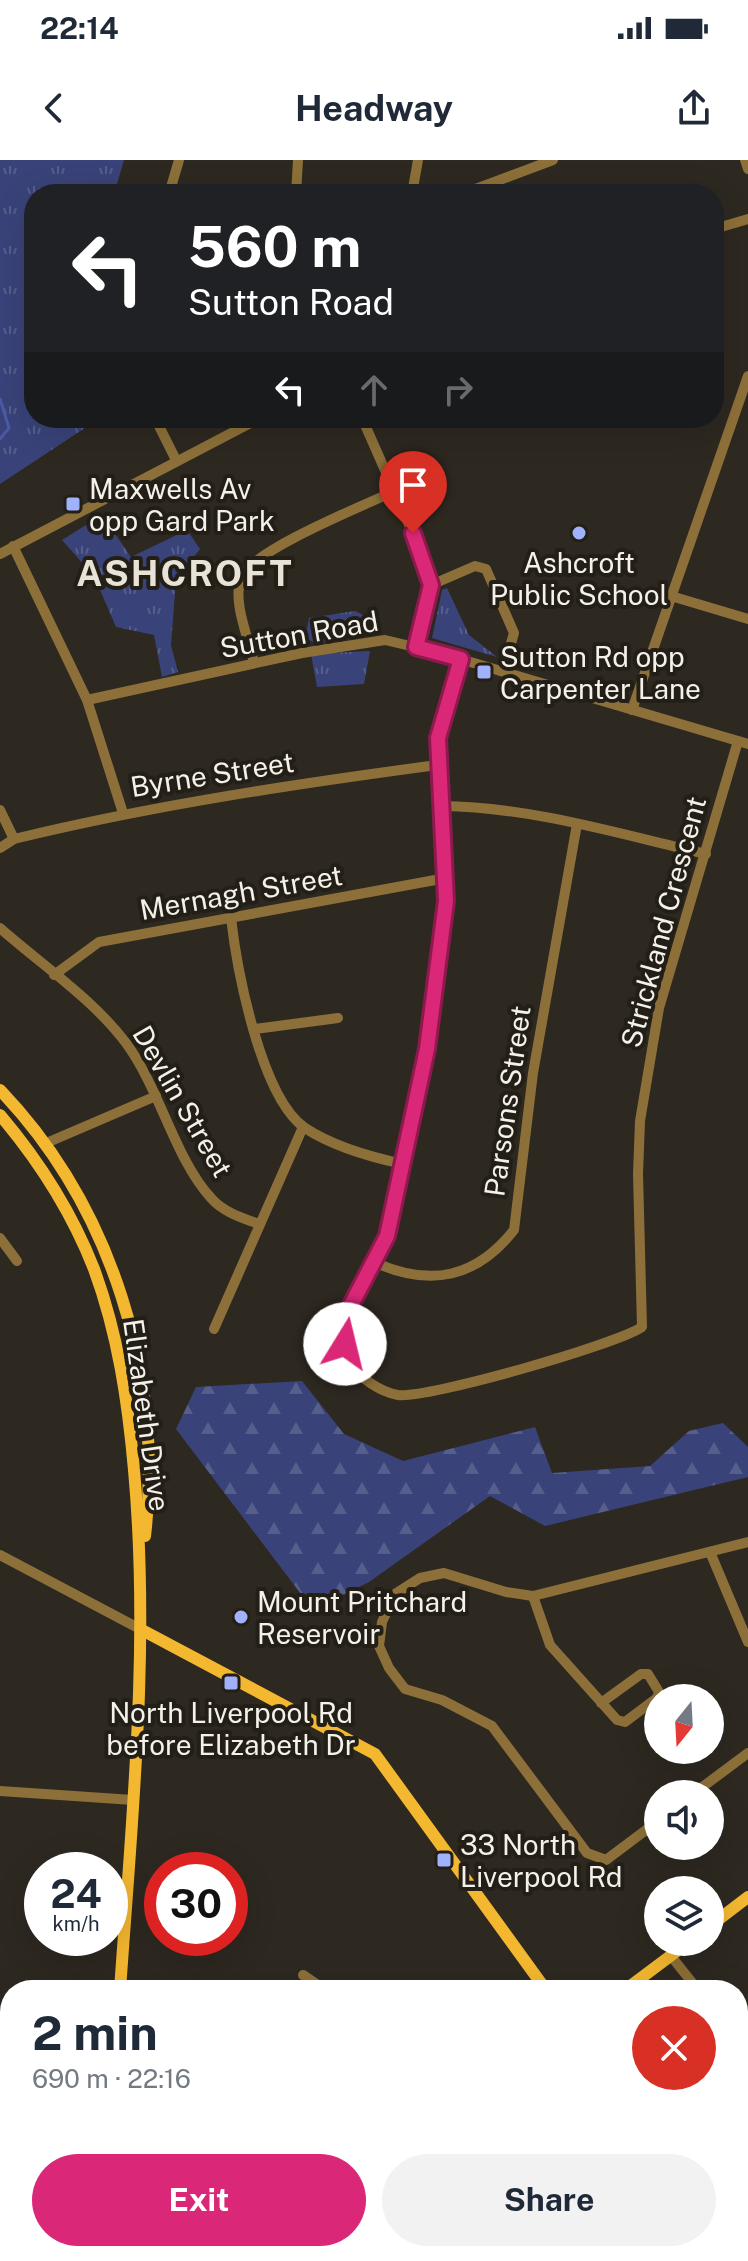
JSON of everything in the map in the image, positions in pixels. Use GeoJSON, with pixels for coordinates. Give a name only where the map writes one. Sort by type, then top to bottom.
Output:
{"type":"FeatureCollection","features":[{"type":"Feature","properties":{"kind":"main road","name":"Elizabeth Drive"},"geometry":{"type":"LineString","coordinates":[[0,1090],[44,1144],[92,1222],[125,1303],[135,1343],[147,1424],[147,1517],[142,1559]]}},
{"type":"Feature","properties":{"kind":"main road","name":"Elizabeth Drive"},"geometry":{"type":"LineString","coordinates":[[0,1115],[63,1204],[104,1299],[122,1374],[142,1559],[142,1630],[121,1980]]}},
{"type":"Feature","properties":{"kind":"main road"},"geometry":{"type":"LineString","coordinates":[[142,1630],[375,1754],[539,1980]]}},
{"type":"Feature","properties":{"kind":"main road"},"geometry":{"type":"LineString","coordinates":[[724,1916],[746,1901]]}},
{"type":"Feature","properties":{"kind":"main road"},"geometry":{"type":"LineString","coordinates":[[639,1980],[671,1956]]}},
{"type":"Feature","properties":{"kind":"street"},"geometry":{"type":"LineString","coordinates":[[172,184],[179,160]]}},
{"type":"Feature","properties":{"kind":"street"},"geometry":{"type":"LineString","coordinates":[[297,184],[298,160]]}},
{"type":"Feature","properties":{"kind":"street"},"geometry":{"type":"LineString","coordinates":[[414,184],[418,160]]}},
{"type":"Feature","properties":{"kind":"street"},"geometry":{"type":"LineString","coordinates":[[487,184],[532,163],[553,160]]}},
{"type":"Feature","properties":{"kind":"street"},"geometry":{"type":"LineString","coordinates":[[745,160],[748,169]]}},
{"type":"Feature","properties":{"kind":"street"},"geometry":{"type":"LineString","coordinates":[[724,226],[748,219]]}},
{"type":"Feature","properties":{"kind":"street"},"geometry":{"type":"LineString","coordinates":[[632,710],[748,376]]}},
{"type":"Feature","properties":{"kind":"street"},"geometry":{"type":"LineString","coordinates":[[160,428],[176,460]]}},
{"type":"Feature","properties":{"kind":"street"},"geometry":{"type":"LineString","coordinates":[[0,554],[240,428]]}},
{"type":"Feature","properties":{"kind":"street"},"geometry":{"type":"LineString","coordinates":[[367,428],[423,553],[431,585],[416,647]]}},
{"type":"Feature","properties":{"kind":"street"},"geometry":{"type":"LineString","coordinates":[[254,663],[239,595],[245,569],[264,553],[395,491]]}},
{"type":"Feature","properties":{"kind":"street"},"geometry":{"type":"LineString","coordinates":[[13,546],[87,700],[123,813]]}},
{"type":"Feature","properties":{"kind":"street"},"geometry":{"type":"LineString","coordinates":[[431,585],[480,565],[486,569],[514,633],[503,671]]}},
{"type":"Feature","properties":{"kind":"street"},"geometry":{"type":"LineString","coordinates":[[671,596],[748,619]]}},
{"type":"Feature","properties":{"kind":"street","name":"Sutton Road"},"geometry":{"type":"LineString","coordinates":[[87,700],[375,640],[461,659],[743,743]]}},
{"type":"Feature","properties":{"kind":"street","name":"Strickland Crescent"},"geometry":{"type":"LineString","coordinates":[[461,659],[438,738],[437,765],[446,878],[427,1049],[387,1236],[376,1263],[349,1309],[345,1324],[346,1351],[353,1366],[368,1381],[398,1395],[425,1394],[559,1358],[642,1327],[638,1200],[640,1121],[659,1008],[743,743]]}},
{"type":"Feature","properties":{"kind":"street","name":"Byrne Street"},"geometry":{"type":"LineString","coordinates":[[0,848],[14,839],[123,813],[259,788],[437,765]]}},
{"type":"Feature","properties":{"kind":"street"},"geometry":{"type":"LineString","coordinates":[[442,806],[481,806],[577,824],[706,854]]}},
{"type":"Feature","properties":{"kind":"street"},"geometry":{"type":"LineString","coordinates":[[0,810],[14,839]]}},
{"type":"Feature","properties":{"kind":"street","name":"Parsons Street"},"geometry":{"type":"LineString","coordinates":[[376,1263],[394,1271],[436,1277],[469,1270],[498,1251],[514,1230],[533,1073],[577,824]]}},
{"type":"Feature","properties":{"kind":"street","name":"Mernagh Street"},"geometry":{"type":"LineString","coordinates":[[54,975],[99,942],[446,878]]}},
{"type":"Feature","properties":{"kind":"street"},"geometry":{"type":"LineString","coordinates":[[231,918],[255,1029],[266,1069],[278,1094],[303,1127],[344,1147],[403,1164]]}},
{"type":"Feature","properties":{"kind":"street","name":"Devlin Street"},"geometry":{"type":"LineString","coordinates":[[0,928],[113,1027],[156,1096],[197,1180],[212,1200],[231,1213],[259,1224]]}},
{"type":"Feature","properties":{"kind":"street"},"geometry":{"type":"LineString","coordinates":[[255,1029],[338,1018]]}},
{"type":"Feature","properties":{"kind":"street"},"geometry":{"type":"LineString","coordinates":[[44,1144],[156,1096]]}},
{"type":"Feature","properties":{"kind":"street"},"geometry":{"type":"LineString","coordinates":[[214,1329],[303,1127]]}},
{"type":"Feature","properties":{"kind":"street"},"geometry":{"type":"LineString","coordinates":[[0,1238],[17,1261]]}},
{"type":"Feature","properties":{"kind":"street"},"geometry":{"type":"LineString","coordinates":[[644,1832],[606,1860],[597,1860],[587,1853],[492,1726],[442,1700],[405,1689],[389,1668],[379,1646],[382,1622],[395,1594],[420,1578],[444,1573],[506,1592],[533,1596],[748,1542]]}},
{"type":"Feature","properties":{"kind":"street"},"geometry":{"type":"LineString","coordinates":[[710,1552],[748,1642]]}},
{"type":"Feature","properties":{"kind":"street"},"geometry":{"type":"LineString","coordinates":[[0,1555],[142,1630]]}},
{"type":"Feature","properties":{"kind":"street"},"geometry":{"type":"LineString","coordinates":[[533,1596],[550,1645],[601,1703],[617,1720],[625,1722],[657,1698],[659,1692],[648,1674],[641,1674],[601,1703]]}},
{"type":"Feature","properties":{"kind":"street"},"geometry":{"type":"LineString","coordinates":[[712,1780],[748,1753]]}},
{"type":"Feature","properties":{"kind":"street"},"geometry":{"type":"LineString","coordinates":[[0,1791],[133,1800]]}},
{"type":"Feature","properties":{"kind":"street"},"geometry":{"type":"LineString","coordinates":[[671,1956],[690,1980]]}},
{"type":"Feature","properties":{"kind":"street"},"geometry":{"type":"LineString","coordinates":[[303,1975],[310,1980]]}},
{"type":"Feature","properties":{"kind":"green space"},"geometry":{"type":"Polygon","coordinates":[[[0,160],[124,160],[117,184],[24,184],[24,428],[85,428],[0,484],[0,160]]]}},
{"type":"Feature","properties":{"kind":"green space"},"geometry":{"type":"Polygon","coordinates":[[[102,515],[131,557],[187,530],[200,549],[176,580],[171,645],[178,672],[162,677],[154,635],[116,627],[94,576],[62,540],[102,515]]]}},
{"type":"Feature","properties":{"kind":"green space"},"geometry":{"type":"Polygon","coordinates":[[[447,588],[469,635],[497,657],[432,638],[442,590],[447,588]]]}},
{"type":"Feature","properties":{"kind":"green space"},"geometry":{"type":"Polygon","coordinates":[[[355,611],[365,616],[366,632],[317,644],[305,638],[309,618],[355,611]]]}},
{"type":"Feature","properties":{"kind":"green space"},"geometry":{"type":"Polygon","coordinates":[[[370,651],[364,684],[317,687],[311,654],[370,651]]]}},
{"type":"Feature","properties":{"kind":"green space"},"geometry":{"type":"Polygon","coordinates":[[[302,1381],[344,1434],[403,1461],[535,1427],[552,1473],[650,1466],[689,1431],[723,1423],[748,1447],[748,1477],[545,1526],[490,1496],[369,1582],[313,1610],[176,1429],[196,1387],[302,1381]]]}},
{"type":"Feature","properties":{"kind":"waterway"},"geometry":{"type":"LineString","coordinates":[[0,399],[9,428],[0,439]]}},
{"type":"Feature","properties":{"kind":"place","name":"Maxwells Av opp Gard Park"},"geometry":{"type":"Point","coordinates":[73,504]}},
{"type":"Feature","properties":{"kind":"place","name":"Ashcroft Public School"},"geometry":{"type":"Point","coordinates":[579,533]}},
{"type":"Feature","properties":{"kind":"place","name":"Sutton Rd opp Carpenter Lane"},"geometry":{"type":"Point","coordinates":[484,672]}},
{"type":"Feature","properties":{"kind":"place","name":"Mount Pritchard Reservoir"},"geometry":{"type":"Point","coordinates":[241,1617]}},
{"type":"Feature","properties":{"kind":"place","name":"North Liverpool Rd before Elizabeth Dr"},"geometry":{"type":"Point","coordinates":[231,1683]}},
{"type":"Feature","properties":{"kind":"place","name":"33 North Liverpool Rd"},"geometry":{"type":"Point","coordinates":[444,1860]}},
{"type":"Feature","properties":{"kind":"district","name":"ASHCROFT"},"geometry":{"type":"Point","coordinates":[185,573]}},
{"type":"Feature","properties":{"kind":"route"},"geometry":{"type":"LineString","coordinates":[[345,1344],[349,1309],[376,1263],[387,1236],[427,1049],[446,901],[438,738],[461,659],[416,647],[431,585],[429,570],[413,533]]}}]}
